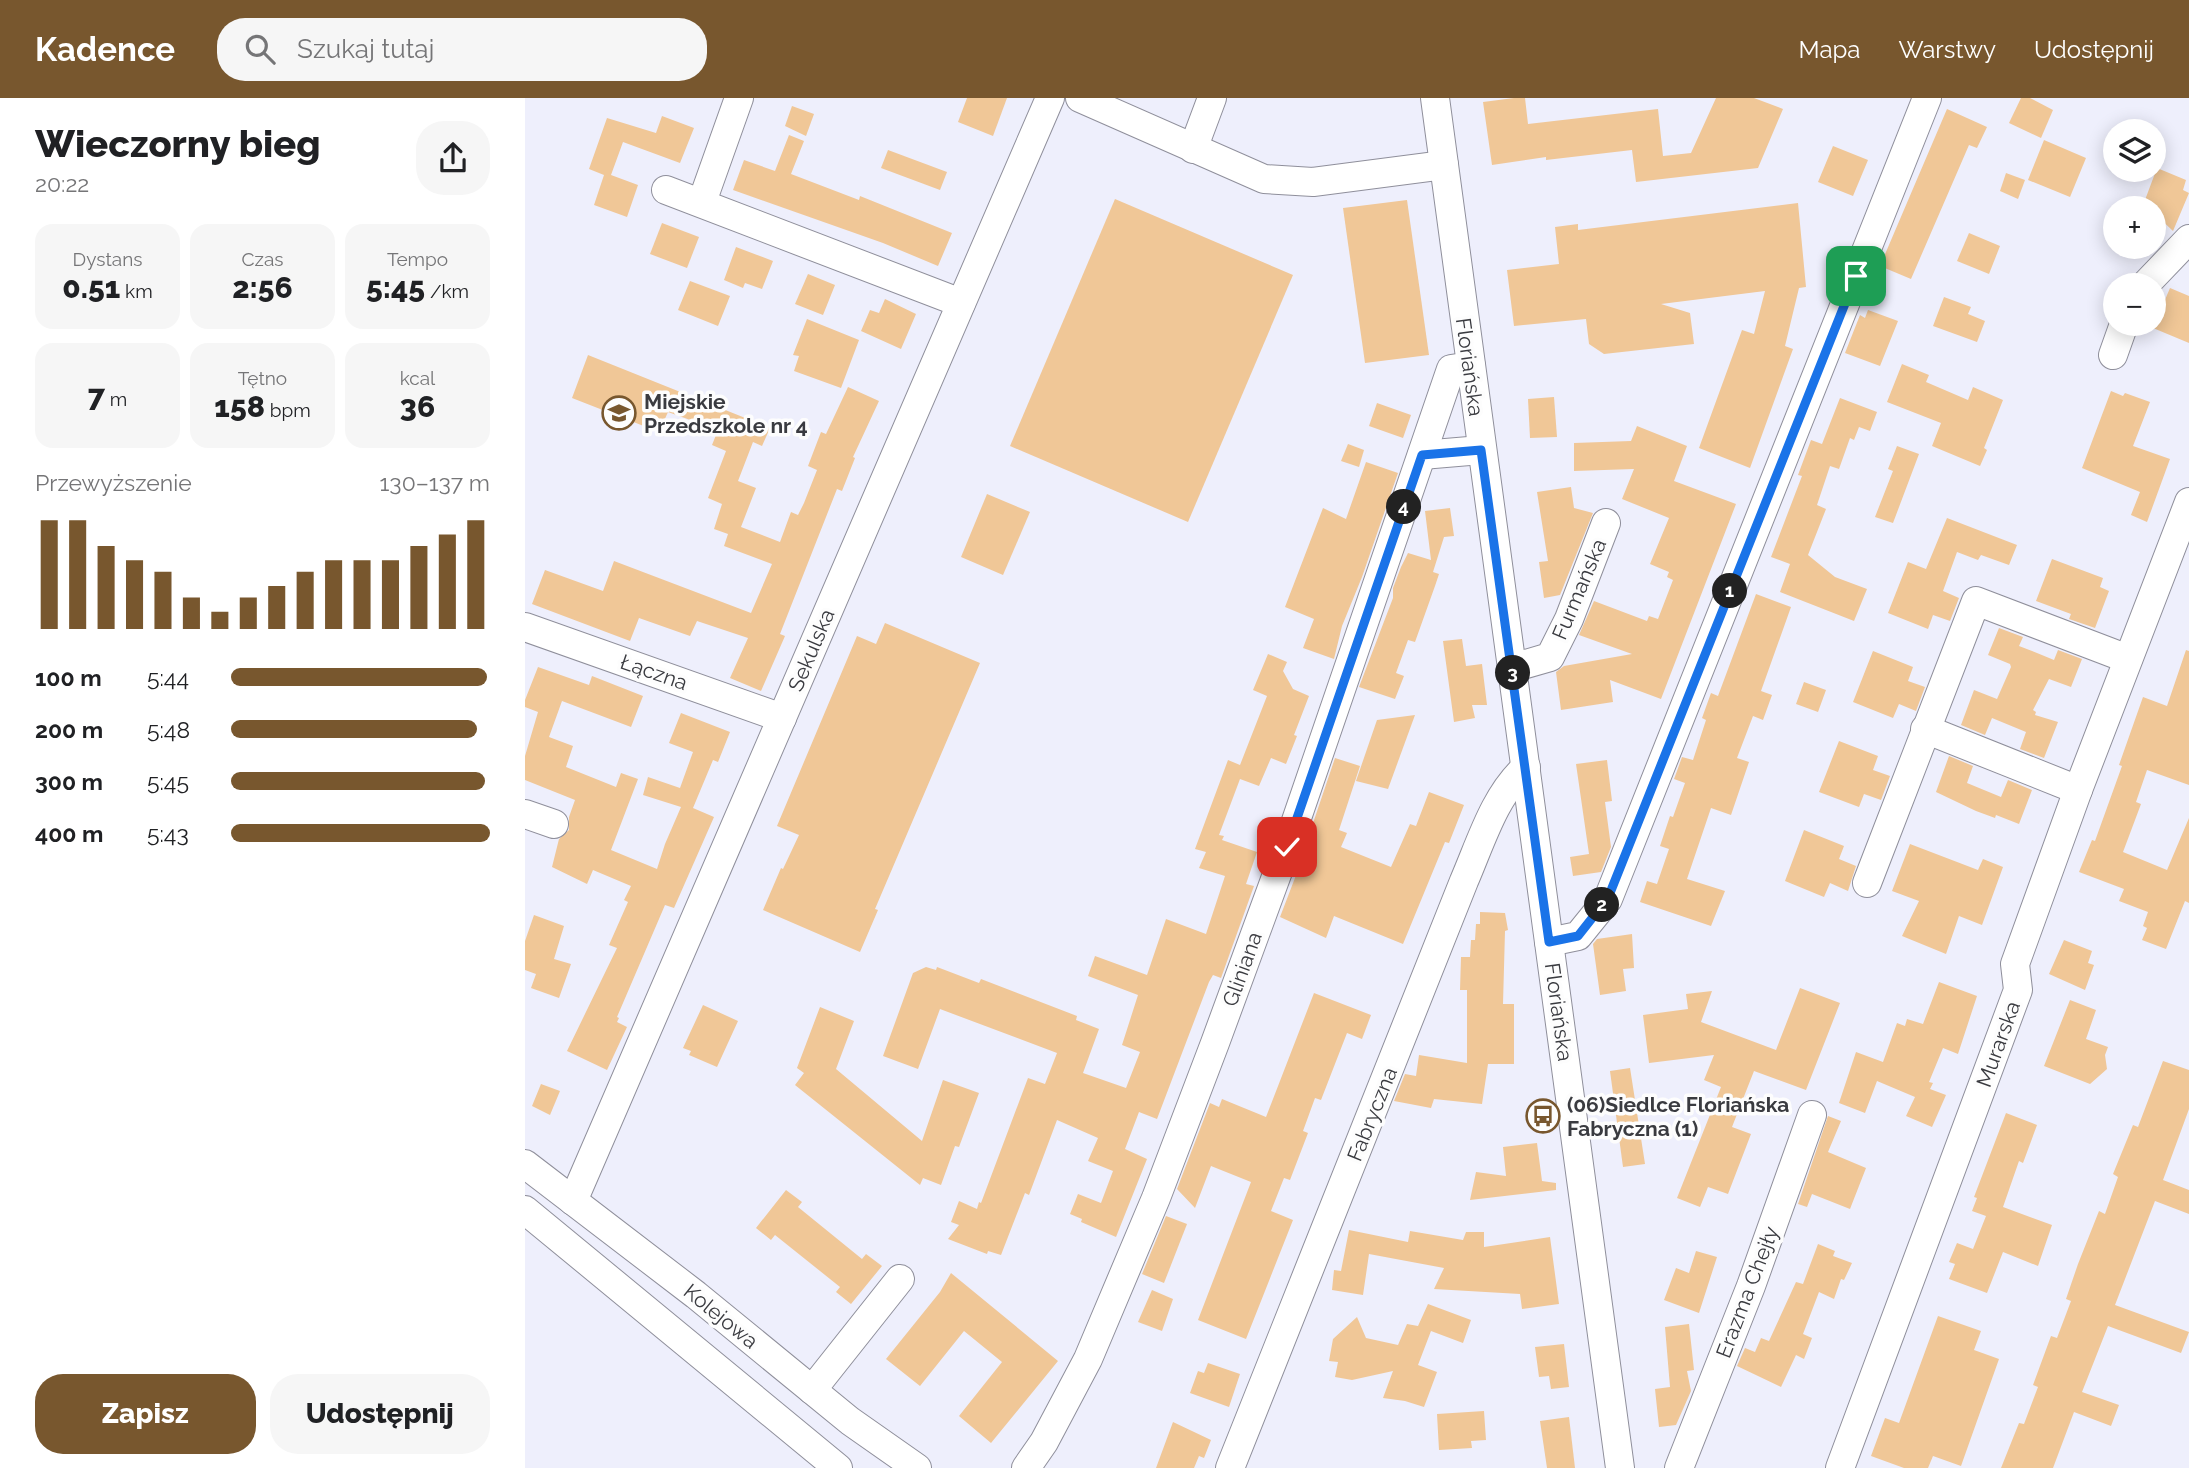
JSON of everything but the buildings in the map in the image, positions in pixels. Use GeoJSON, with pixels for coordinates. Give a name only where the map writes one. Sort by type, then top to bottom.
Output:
{"type":"FeatureCollection","features":[{"type":"Feature","properties":{"kind":"street"},"geometry":{"type":"LineString","coordinates":[[702,202],[739,98]]}},
{"type":"Feature","properties":{"kind":"street","name":"Sekulska"},"geometry":{"type":"LineString","coordinates":[[573,1202],[1049,98]]}},
{"type":"Feature","properties":{"kind":"street"},"geometry":{"type":"LineString","coordinates":[[1080,98],[1264,178],[1295,182],[1444,165]]}},
{"type":"Feature","properties":{"kind":"street"},"geometry":{"type":"LineString","coordinates":[[1193,149],[1212,98]]}},
{"type":"Feature","properties":{"kind":"street","name":"Floriańska"},"geometry":{"type":"LineString","coordinates":[[1435,98],[1444,165],[1461,367],[1481,450],[1621,1468]]}},
{"type":"Feature","properties":{"kind":"street"},"geometry":{"type":"LineString","coordinates":[[1549,942],[1578,936],[1608,898],[1927,98]]}},
{"type":"Feature","properties":{"kind":"street"},"geometry":{"type":"LineString","coordinates":[[666,190],[961,303]]}},
{"type":"Feature","properties":{"kind":"street"},"geometry":{"type":"LineString","coordinates":[[2156,273],[2189,239]]}},
{"type":"Feature","properties":{"kind":"street"},"geometry":{"type":"LineString","coordinates":[[2113,355],[2120,336]]}},
{"type":"Feature","properties":{"kind":"street","name":"Gliniana"},"geometry":{"type":"LineString","coordinates":[[1026,1468],[1044,1442],[1088,1359],[1161,1185],[1287,847],[1422,455],[1461,367]]}},
{"type":"Feature","properties":{"kind":"street"},"geometry":{"type":"LineString","coordinates":[[1422,455],[1481,450]]}},
{"type":"Feature","properties":{"kind":"street","name":"Murarska"},"geometry":{"type":"LineString","coordinates":[[1840,1468],[2018,990],[2015,964],[2078,790],[2189,502]]}},
{"type":"Feature","properties":{"kind":"street","name":"Furmańska"},"geometry":{"type":"LineString","coordinates":[[1512,668],[1549,657],[1569,619],[1606,523]]}},
{"type":"Feature","properties":{"kind":"street"},"geometry":{"type":"LineString","coordinates":[[1867,883],[1976,601],[2128,659]]}},
{"type":"Feature","properties":{"kind":"street","name":"Łączna"},"geometry":{"type":"LineString","coordinates":[[525,627],[782,718]]}},
{"type":"Feature","properties":{"kind":"street"},"geometry":{"type":"LineString","coordinates":[[1925,729],[2078,790]]}},
{"type":"Feature","properties":{"kind":"street","name":"Fabryczna"},"geometry":{"type":"LineString","coordinates":[[1230,1468],[1464,881],[1500,798],[1526,767]]}},
{"type":"Feature","properties":{"kind":"street"},"geometry":{"type":"LineString","coordinates":[[525,814],[554,824]]}},
{"type":"Feature","properties":{"kind":"street","name":"Erazma Chejły"},"geometry":{"type":"LineString","coordinates":[[1679,1468],[1751,1286],[1812,1115]]}},
{"type":"Feature","properties":{"kind":"street","name":"Kolejowa"},"geometry":{"type":"LineString","coordinates":[[525,1164],[696,1295],[850,1420],[917,1468]]}},
{"type":"Feature","properties":{"kind":"street","name":"Kolejowa"},"geometry":{"type":"LineString","coordinates":[[525,1210],[838,1468]]}},
{"type":"Feature","properties":{"kind":"street"},"geometry":{"type":"LineString","coordinates":[[812,1390],[899,1279]]}},
{"type":"Feature","properties":{"kind":"place","name":"Miejskie Przedszkole nr 4"},"geometry":{"type":"Point","coordinates":[619,413]}},
{"type":"Feature","properties":{"kind":"place","name":"(06)Siedlce Floriańska Fabryczna (1)"},"geometry":{"type":"Point","coordinates":[1543,1116]}},
{"type":"Feature","properties":{"kind":"route"},"geometry":{"type":"LineString","coordinates":[[1287,847],[1422,455],[1481,450],[1549,942],[1578,936],[1608,898],[1856,276]]}}]}
